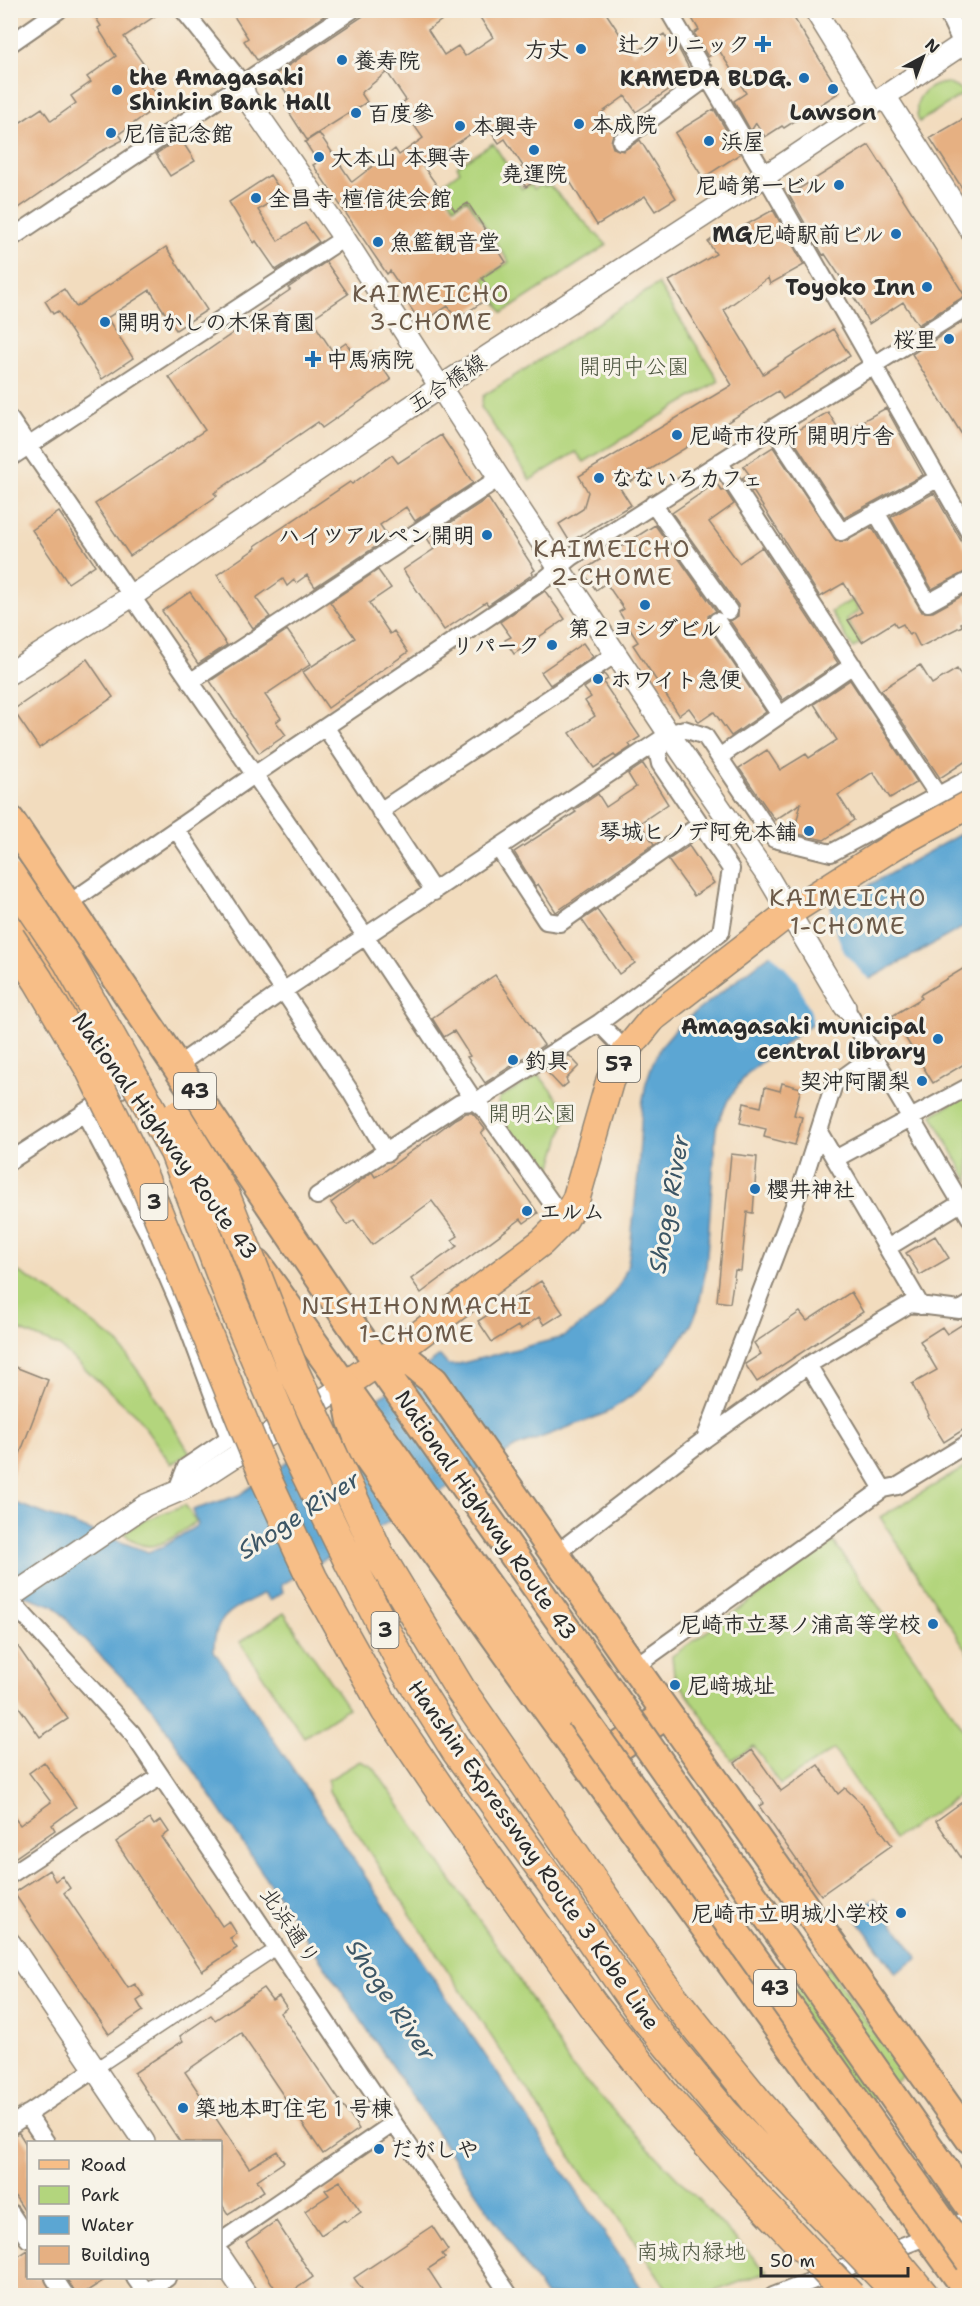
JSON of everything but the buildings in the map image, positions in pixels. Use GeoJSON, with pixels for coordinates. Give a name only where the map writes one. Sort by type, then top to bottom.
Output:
{"type":"FeatureCollection","features":[{"type":"Feature","properties":{"kind":"highway","name":"National Highway Route 43"},"geometry":{"type":"LineString","coordinates":[[10,820],[178,1065],[264,1197],[969,2206]]}},
{"type":"Feature","properties":{"kind":"highway","name":"Hanshin Expressway Route 3 Kobe Line"},"geometry":{"type":"LineString","coordinates":[[10,875],[68,961],[175,1152],[232,1302],[293,1446],[405,1669],[443,1730],[644,2016],[725,2114],[901,2295]]}},
{"type":"Feature","properties":{"kind":"highway","name":"National Highway Route 43"},"geometry":{"type":"LineString","coordinates":[[13,932],[345,1385],[358,1416],[363,1451],[418,1507],[581,1716],[969,2261]]}},
{"type":"Feature","properties":{"kind":"highway","name":"Hanshin Expressway Route 3 Kobe Line"},"geometry":{"type":"LineString","coordinates":[[13,932],[38,980],[91,1070],[140,1170],[267,1481],[312,1578],[386,1710],[511,1892],[592,2004],[643,2068],[739,2179],[850,2295]]}},
{"type":"Feature","properties":{"kind":"highway"},"geometry":{"type":"LineString","coordinates":[[68,961],[158,1086],[225,1196],[294,1372],[379,1555],[460,1689],[673,1998],[758,2103],[924,2295]]}},
{"type":"Feature","properties":{"kind":"highway"},"geometry":{"type":"LineString","coordinates":[[379,1362],[410,1362],[434,1381],[969,2139]]}},
{"type":"Feature","properties":{"kind":"highway"},"geometry":{"type":"LineString","coordinates":[[418,1507],[589,1767],[969,2293]]}},
{"type":"Feature","properties":{"kind":"highway"},"geometry":{"type":"LineString","coordinates":[[589,1767],[667,1714]]}},
{"type":"Feature","properties":{"kind":"main road","name":"57"},"geometry":{"type":"LineString","coordinates":[[345,1385],[542,1242],[564,1220],[576,1199],[610,1080],[626,1051],[653,1018],[764,930],[794,918],[894,846],[969,804]]}},
{"type":"Feature","properties":{"kind":"street"},"geometry":{"type":"LineString","coordinates":[[10,44],[59,10]]}},
{"type":"Feature","properties":{"kind":"street"},"geometry":{"type":"LineString","coordinates":[[183,10],[242,83],[245,96],[344,238],[499,478],[617,653],[667,736],[794,918],[965,1211],[887,1248]]}},
{"type":"Feature","properties":{"kind":"street"},"geometry":{"type":"LineString","coordinates":[[668,10],[765,175],[969,534]]}},
{"type":"Feature","properties":{"kind":"street"},"geometry":{"type":"LineString","coordinates":[[815,10],[969,229]]}},
{"type":"Feature","properties":{"kind":"street"},"geometry":{"type":"LineString","coordinates":[[946,10],[966,41]]}},
{"type":"Feature","properties":{"kind":"street"},"geometry":{"type":"LineString","coordinates":[[10,239],[347,12]]}},
{"type":"Feature","properties":{"kind":"street","name":"五合橋線"},"geometry":{"type":"LineString","coordinates":[[10,674],[132,596],[440,387],[966,41]]}},
{"type":"Feature","properties":{"kind":"street"},"geometry":{"type":"LineString","coordinates":[[621,141],[707,78]]}},
{"type":"Feature","properties":{"kind":"street"},"geometry":{"type":"LineString","coordinates":[[10,458],[344,238]]}},
{"type":"Feature","properties":{"kind":"street"},"geometry":{"type":"LineString","coordinates":[[68,904],[560,568],[572,557],[969,305]]}},
{"type":"Feature","properties":{"kind":"street"},"geometry":{"type":"LineString","coordinates":[[10,419],[366,937],[475,1102],[486,1111],[564,1220]]}},
{"type":"Feature","properties":{"kind":"street"},"geometry":{"type":"LineString","coordinates":[[773,428],[841,532],[937,478]]}},
{"type":"Feature","properties":{"kind":"street"},"geometry":{"type":"LineString","coordinates":[[719,462],[937,794]]}},
{"type":"Feature","properties":{"kind":"street"},"geometry":{"type":"LineString","coordinates":[[190,682],[499,478]]}},
{"type":"Feature","properties":{"kind":"street"},"geometry":{"type":"LineString","coordinates":[[653,504],[723,616],[780,715]]}},
{"type":"Feature","properties":{"kind":"street"},"geometry":{"type":"LineString","coordinates":[[876,512],[928,603],[969,580]]}},
{"type":"Feature","properties":{"kind":"street"},"geometry":{"type":"LineString","coordinates":[[380,811],[617,653]]}},
{"type":"Feature","properties":{"kind":"street"},"geometry":{"type":"LineString","coordinates":[[719,757],[853,665]]}},
{"type":"Feature","properties":{"kind":"street"},"geometry":{"type":"LineString","coordinates":[[326,728],[434,892]]}},
{"type":"Feature","properties":{"kind":"street"},"geometry":{"type":"LineString","coordinates":[[178,1065],[284,991],[667,736],[684,729],[705,736],[774,839],[831,853],[969,778]]}},
{"type":"Feature","properties":{"kind":"street"},"geometry":{"type":"LineString","coordinates":[[317,1196],[387,1153],[460,1103],[475,1102],[599,1023],[722,932],[731,869],[660,764],[657,754],[667,736]]}},
{"type":"Feature","properties":{"kind":"street"},"geometry":{"type":"LineString","coordinates":[[498,849],[546,921],[560,923],[701,824]]}},
{"type":"Feature","properties":{"kind":"street"},"geometry":{"type":"LineString","coordinates":[[176,829],[350,1091],[387,1153]]}},
{"type":"Feature","properties":{"kind":"street"},"geometry":{"type":"LineString","coordinates":[[599,1023],[626,1051]]}},
{"type":"Feature","properties":{"kind":"street"},"geometry":{"type":"LineString","coordinates":[[705,1438],[801,1187],[834,1084],[874,1055]]}},
{"type":"Feature","properties":{"kind":"street"},"geometry":{"type":"LineString","coordinates":[[10,1161],[127,1085]]}},
{"type":"Feature","properties":{"kind":"street"},"geometry":{"type":"LineString","coordinates":[[835,1159],[966,1088]]}},
{"type":"Feature","properties":{"kind":"street"},"geometry":{"type":"LineString","coordinates":[[84,1112],[150,1237],[179,1304],[229,1438],[186,1467],[176,1492]]}},
{"type":"Feature","properties":{"kind":"street"},"geometry":{"type":"LineString","coordinates":[[819,1132],[921,1306]]}},
{"type":"Feature","properties":{"kind":"street"},"geometry":{"type":"LineString","coordinates":[[567,1545],[705,1438],[808,1365],[910,1304],[960,1310],[969,1304]]}},
{"type":"Feature","properties":{"kind":"street"},"geometry":{"type":"LineString","coordinates":[[808,1365],[883,1489]]}},
{"type":"Feature","properties":{"kind":"street"},"geometry":{"type":"LineString","coordinates":[[12,1597],[146,1504],[188,1487],[345,1385]]}},
{"type":"Feature","properties":{"kind":"street"},"geometry":{"type":"LineString","coordinates":[[634,1667],[883,1489],[898,1486],[969,1442]]}},
{"type":"Feature","properties":{"kind":"street","name":"北浜通り"},"geometry":{"type":"LineString","coordinates":[[12,1597],[132,1733],[510,2295]]}},
{"type":"Feature","properties":{"kind":"street"},"geometry":{"type":"LineString","coordinates":[[10,1875],[161,1776]]}},
{"type":"Feature","properties":{"kind":"street"},"geometry":{"type":"LineString","coordinates":[[10,1943],[143,2141]]}},
{"type":"Feature","properties":{"kind":"street"},"geometry":{"type":"LineString","coordinates":[[10,2126],[268,1954]]}},
{"type":"Feature","properties":{"kind":"street"},"geometry":{"type":"LineString","coordinates":[[27,2114],[45,2141]]}},
{"type":"Feature","properties":{"kind":"street"},"geometry":{"type":"LineString","coordinates":[[222,2241],[394,2123]]}},
{"type":"Feature","properties":{"kind":"street"},"geometry":{"type":"LineString","coordinates":[[10,2212],[27,2238]]}},
{"type":"Feature","properties":{"kind":"street"},"geometry":{"type":"LineString","coordinates":[[773,2295],[969,2222]]}},
{"type":"Feature","properties":{"kind":"street"},"geometry":{"type":"LineString","coordinates":[[222,2259],[247,2295]]}},
{"type":"Feature","properties":{"kind":"street"},"geometry":{"type":"LineString","coordinates":[[55,2279],[66,2295]]}},
{"type":"Feature","properties":{"kind":"street"},"geometry":{"type":"LineString","coordinates":[[136,2279],[142,2294],[164,2279]]}},
{"type":"Feature","properties":{"kind":"green space"},"geometry":{"type":"Polygon","coordinates":[[[947,83],[966,92],[919,122],[917,106],[922,95],[932,87],[947,83]]]}},
{"type":"Feature","properties":{"kind":"green space"},"geometry":{"type":"Polygon","coordinates":[[[493,143],[522,189],[531,184],[534,189],[542,184],[544,187],[549,185],[607,245],[503,313],[483,279],[509,262],[467,199],[454,207],[441,185],[460,171],[457,166],[493,143]]]}},
{"type":"Feature","properties":{"kind":"green space","name":"開明中公園"},"geometry":{"type":"Polygon","coordinates":[[[658,284],[719,381],[584,462],[576,452],[530,480],[481,407],[483,396],[658,284]]]}},
{"type":"Feature","properties":{"kind":"green space"},"geometry":{"type":"Polygon","coordinates":[[[852,600],[859,611],[846,619],[861,643],[853,648],[831,612],[852,600]]]}},
{"type":"Feature","properties":{"kind":"green space","name":"開明公園"},"geometry":{"type":"Polygon","coordinates":[[[539,1075],[568,1112],[547,1183],[497,1115],[499,1098],[539,1075]]]}},
{"type":"Feature","properties":{"kind":"green space"},"geometry":{"type":"Polygon","coordinates":[[[969,1093],[969,1182],[932,1115],[969,1093]]]}},
{"type":"Feature","properties":{"kind":"green space"},"geometry":{"type":"Polygon","coordinates":[[[10,1267],[53,1292],[118,1343],[146,1382],[190,1453],[171,1464],[137,1416],[60,1347],[17,1329],[11,1311],[10,1267]]]}},
{"type":"Feature","properties":{"kind":"green space"},"geometry":{"type":"Polygon","coordinates":[[[969,1465],[969,1654],[880,1517],[969,1465]]]}},
{"type":"Feature","properties":{"kind":"green space"},"geometry":{"type":"Polygon","coordinates":[[[185,1505],[196,1522],[160,1544],[142,1545],[124,1533],[142,1521],[185,1505]]]}},
{"type":"Feature","properties":{"kind":"green space"},"geometry":{"type":"Polygon","coordinates":[[[834,1542],[969,1737],[969,1789],[894,1839],[834,1749],[780,1785],[754,1746],[732,1760],[674,1675],[672,1656],[834,1542]]]}},
{"type":"Feature","properties":{"kind":"green space"},"geometry":{"type":"Polygon","coordinates":[[[284,1613],[348,1708],[304,1737],[240,1642],[284,1613]]]}},
{"type":"Feature","properties":{"kind":"green space","name":"南城内緑地"},"geometry":{"type":"Polygon","coordinates":[[[360,1761],[373,1767],[511,1966],[570,2065],[767,2272],[705,2295],[671,2295],[603,2194],[587,2181],[329,1791],[328,1780],[360,1761]]]}},
{"type":"Feature","properties":{"kind":"green space"},"geometry":{"type":"Polygon","coordinates":[[[828,1967],[904,2075],[865,2103],[788,1995],[828,1967]]]}},
{"type":"Feature","properties":{"kind":"water","name":"Shoge River"},"geometry":{"type":"Polygon","coordinates":[[[969,829],[969,924],[868,980],[749,1072],[728,1100],[716,1128],[706,1269],[698,1309],[691,1325],[666,1361],[637,1392],[606,1413],[516,1447],[281,1585],[283,1592],[270,1600],[264,1593],[235,1609],[228,1614],[217,1629],[214,1651],[646,2295],[545,2295],[152,1708],[54,1606],[11,1591],[10,1501],[148,1552],[164,1546],[198,1525],[193,1510],[239,1495],[440,1356],[448,1365],[455,1365],[563,1337],[602,1310],[620,1284],[627,1268],[638,1175],[642,1105],[653,1062],[662,1045],[679,1025],[834,905],[969,829]]]}},
{"type":"Feature","properties":{"kind":"water"},"geometry":{"type":"Polygon","coordinates":[[[875,1898],[918,1958],[896,1973],[853,1914],[875,1898]]]}},
{"type":"Feature","properties":{"kind":"pier"},"geometry":{"type":"Polygon","coordinates":[[[829,904],[832,922],[844,952],[872,981],[813,1027],[811,1012],[796,980],[768,952],[829,904]]]}},
{"type":"Feature","properties":{"kind":"place","name":"辻クリニック"},"geometry":{"type":"Point","coordinates":[763,44]}},
{"type":"Feature","properties":{"kind":"place","name":"方丈"},"geometry":{"type":"Point","coordinates":[581,49]}},
{"type":"Feature","properties":{"kind":"place","name":"養寿院"},"geometry":{"type":"Point","coordinates":[342,60]}},
{"type":"Feature","properties":{"kind":"place","name":"KAMEDA BLDG."},"geometry":{"type":"Point","coordinates":[804,78]}},
{"type":"Feature","properties":{"kind":"place","name":"Lawson"},"geometry":{"type":"Point","coordinates":[833,89]}},
{"type":"Feature","properties":{"kind":"place","name":"the Amagasaki Shinkin Bank Hall"},"geometry":{"type":"Point","coordinates":[117,90]}},
{"type":"Feature","properties":{"kind":"place","name":"百度參"},"geometry":{"type":"Point","coordinates":[356,113]}},
{"type":"Feature","properties":{"kind":"place","name":"本成院"},"geometry":{"type":"Point","coordinates":[579,124]}},
{"type":"Feature","properties":{"kind":"place","name":"本興寺"},"geometry":{"type":"Point","coordinates":[460,126]}},
{"type":"Feature","properties":{"kind":"place","name":"尼信記念館"},"geometry":{"type":"Point","coordinates":[111,133]}},
{"type":"Feature","properties":{"kind":"place","name":"浜屋"},"geometry":{"type":"Point","coordinates":[709,141]}},
{"type":"Feature","properties":{"kind":"place","name":"堯運院"},"geometry":{"type":"Point","coordinates":[534,150]}},
{"type":"Feature","properties":{"kind":"place","name":"大本山 本興寺"},"geometry":{"type":"Point","coordinates":[319,157]}},
{"type":"Feature","properties":{"kind":"place","name":"尼崎第一ビル"},"geometry":{"type":"Point","coordinates":[839,185]}},
{"type":"Feature","properties":{"kind":"place","name":"全昌寺 檀信徒会館"},"geometry":{"type":"Point","coordinates":[256,198]}},
{"type":"Feature","properties":{"kind":"place","name":"MG尼崎駅前ビル"},"geometry":{"type":"Point","coordinates":[896,234]}},
{"type":"Feature","properties":{"kind":"place","name":"魚籃観音堂"},"geometry":{"type":"Point","coordinates":[378,242]}},
{"type":"Feature","properties":{"kind":"place","name":"Toyoko Inn"},"geometry":{"type":"Point","coordinates":[927,287]}},
{"type":"Feature","properties":{"kind":"place","name":"開明かしの木保育園"},"geometry":{"type":"Point","coordinates":[105,322]}},
{"type":"Feature","properties":{"kind":"place","name":"桜里"},"geometry":{"type":"Point","coordinates":[949,339]}},
{"type":"Feature","properties":{"kind":"place","name":"中馬病院"},"geometry":{"type":"Point","coordinates":[313,359]}},
{"type":"Feature","properties":{"kind":"place","name":"尼崎市役所 開明庁舎"},"geometry":{"type":"Point","coordinates":[677,435]}},
{"type":"Feature","properties":{"kind":"place","name":"なないろカフェ"},"geometry":{"type":"Point","coordinates":[599,478]}},
{"type":"Feature","properties":{"kind":"place","name":"ハイツアルペン開明"},"geometry":{"type":"Point","coordinates":[487,535]}},
{"type":"Feature","properties":{"kind":"place","name":"第２ヨシダビル"},"geometry":{"type":"Point","coordinates":[645,605]}},
{"type":"Feature","properties":{"kind":"place","name":"リパーク"},"geometry":{"type":"Point","coordinates":[552,645]}},
{"type":"Feature","properties":{"kind":"place","name":"ホワイト急便"},"geometry":{"type":"Point","coordinates":[598,679]}},
{"type":"Feature","properties":{"kind":"place","name":"琴城ヒノデ阿免本舗"},"geometry":{"type":"Point","coordinates":[809,831]}},
{"type":"Feature","properties":{"kind":"place","name":"Amagasaki municipal central library"},"geometry":{"type":"Point","coordinates":[938,1039]}},
{"type":"Feature","properties":{"kind":"place","name":"釣具"},"geometry":{"type":"Point","coordinates":[513,1060]}},
{"type":"Feature","properties":{"kind":"place","name":"契沖阿闍梨"},"geometry":{"type":"Point","coordinates":[922,1081]}},
{"type":"Feature","properties":{"kind":"place","name":"櫻井神社"},"geometry":{"type":"Point","coordinates":[755,1189]}},
{"type":"Feature","properties":{"kind":"place","name":"エルム"},"geometry":{"type":"Point","coordinates":[527,1211]}},
{"type":"Feature","properties":{"kind":"place","name":"尼崎市立琴ノ浦高等学校"},"geometry":{"type":"Point","coordinates":[933,1624]}},
{"type":"Feature","properties":{"kind":"place","name":"尼﨑城址"},"geometry":{"type":"Point","coordinates":[675,1685]}},
{"type":"Feature","properties":{"kind":"place","name":"尼崎市立明城小学校"},"geometry":{"type":"Point","coordinates":[901,1913]}},
{"type":"Feature","properties":{"kind":"place","name":"築地本町住宅１号棟"},"geometry":{"type":"Point","coordinates":[183,2108]}},
{"type":"Feature","properties":{"kind":"place","name":"だがしや"},"geometry":{"type":"Point","coordinates":[379,2149]}},
{"type":"Feature","properties":{"kind":"district","name":"KAIMEICHO 3-CHOME"},"geometry":{"type":"Point","coordinates":[431,308]}},
{"type":"Feature","properties":{"kind":"district","name":"KAIMEICHO 2-CHOME"},"geometry":{"type":"Point","coordinates":[612,563]}},
{"type":"Feature","properties":{"kind":"district","name":"KAIMEICHO 1-CHOME"},"geometry":{"type":"Point","coordinates":[848,912]}},
{"type":"Feature","properties":{"kind":"district","name":"NISHIHONMACHI 1-CHOME"},"geometry":{"type":"Point","coordinates":[417,1320]}}]}
